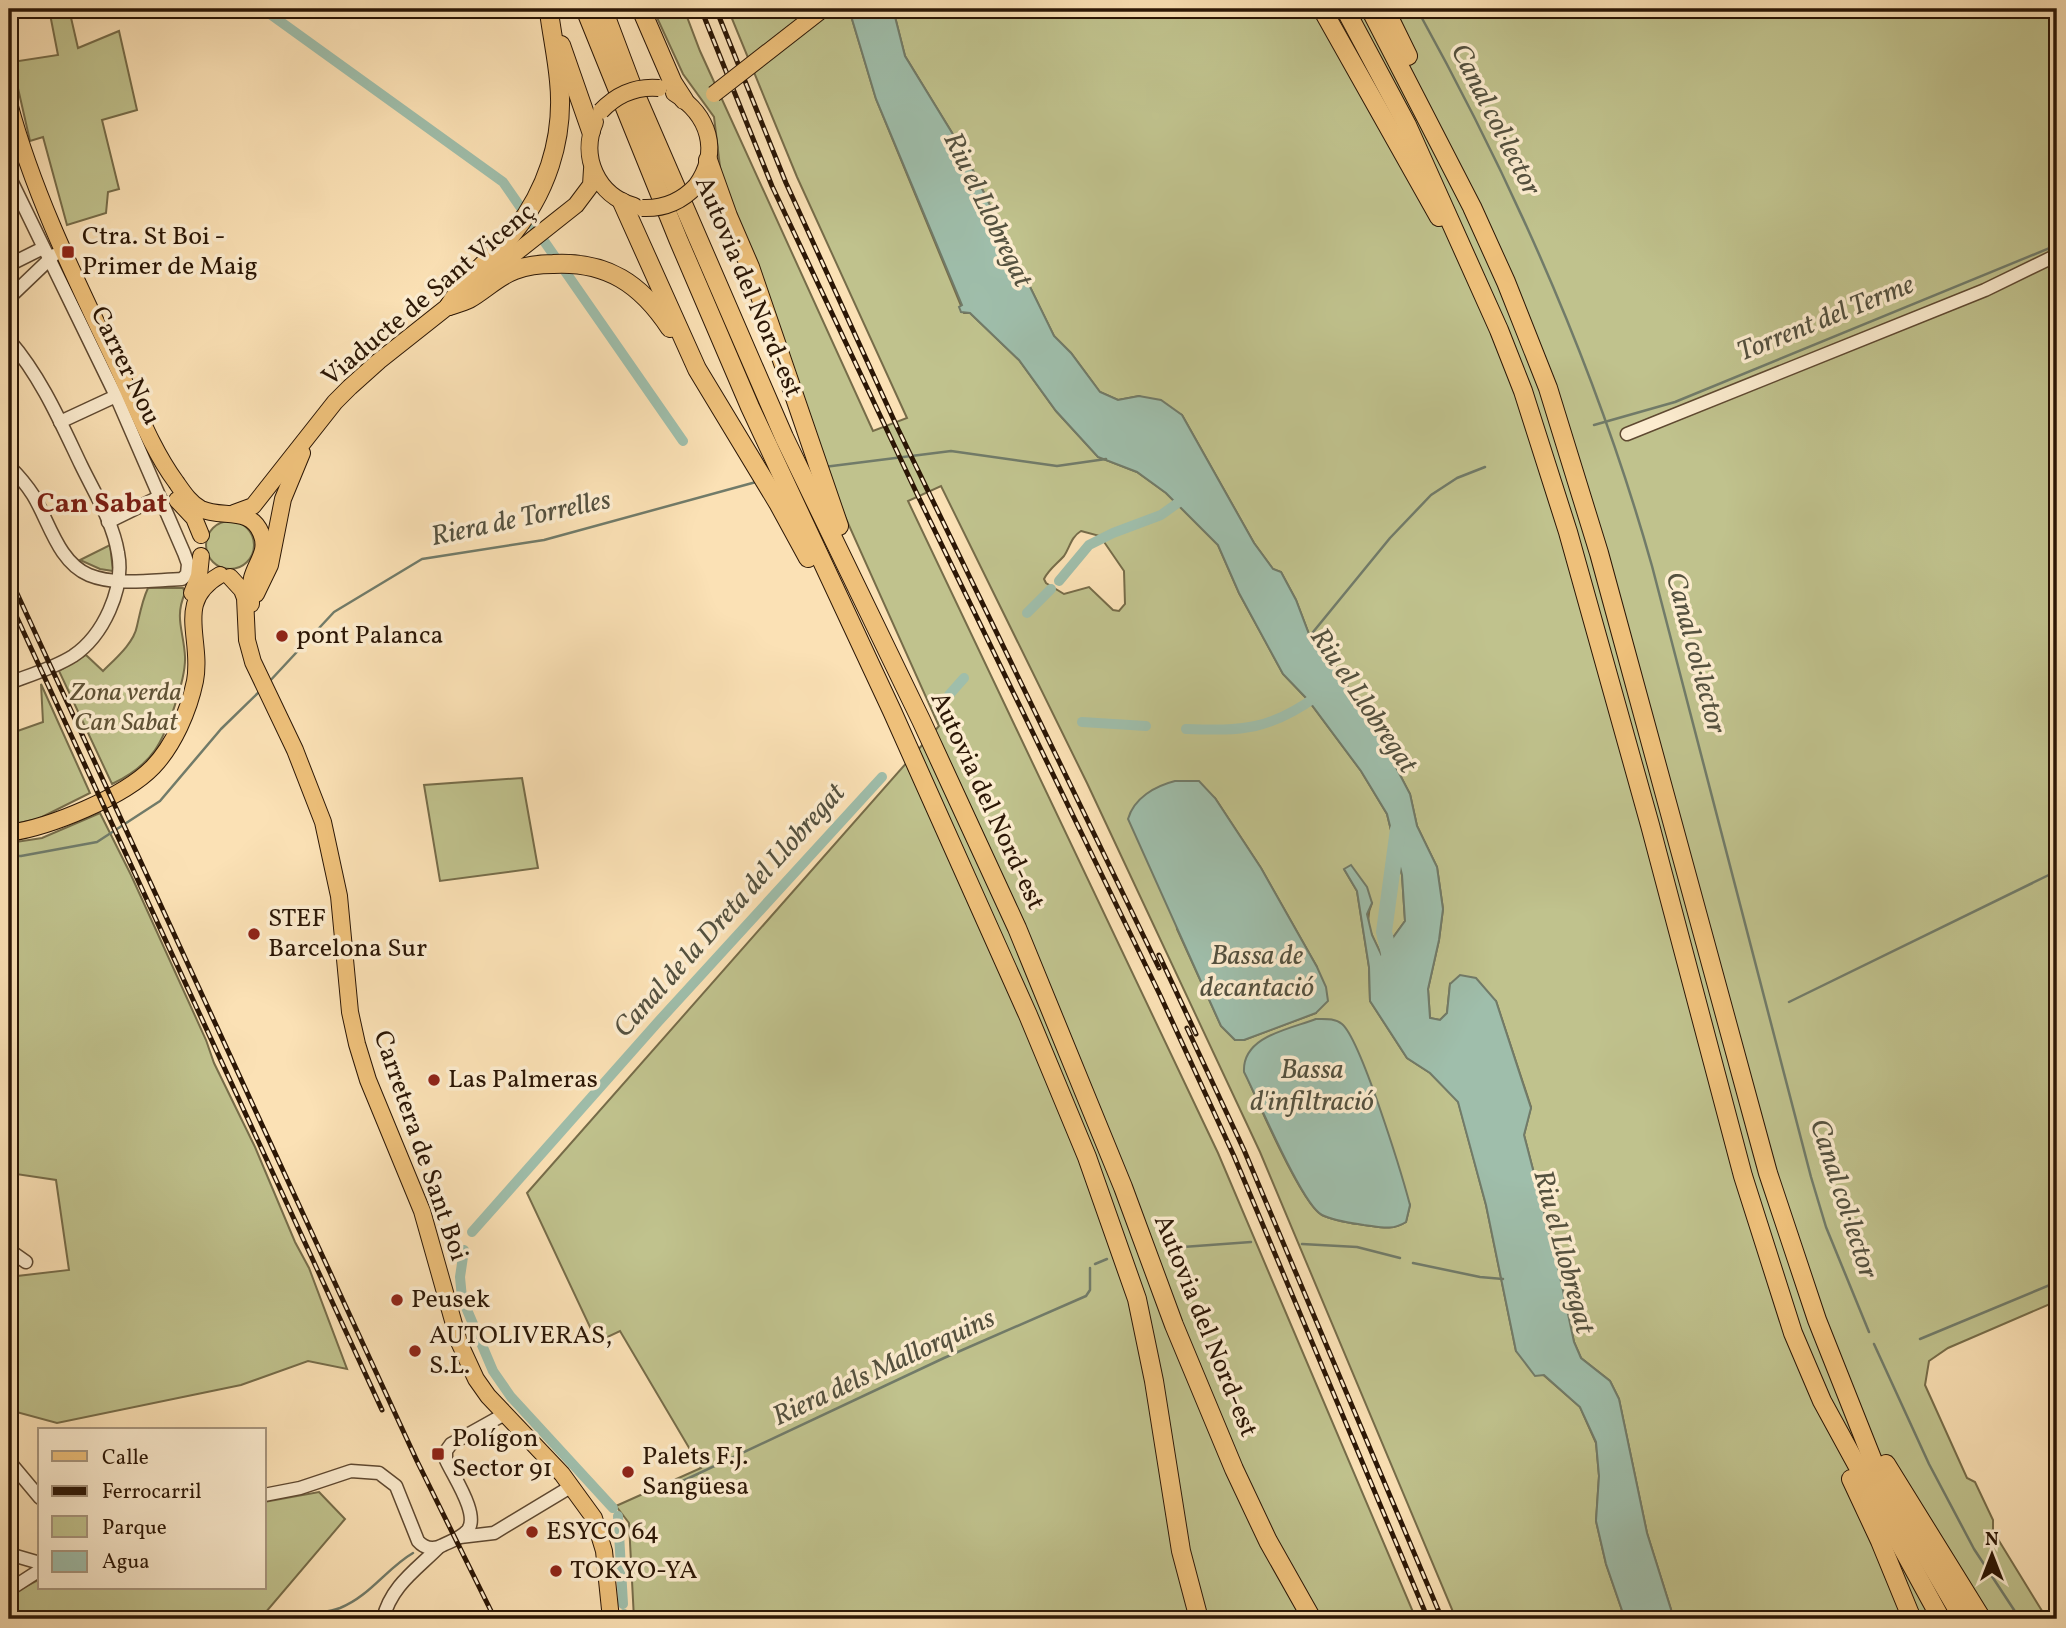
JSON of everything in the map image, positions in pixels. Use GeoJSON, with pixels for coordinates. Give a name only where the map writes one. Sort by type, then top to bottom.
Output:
{"type":"FeatureCollection","features":[{"type":"Feature","properties":{"kind":"highway","name":"Autovia del Nord-est"},"geometry":{"type":"LineString","coordinates":[[585,9],[678,239],[774,460],[786,501],[892,711],[1028,1015],[1087,1157],[1137,1299],[1150,1356],[1181,1551],[1199,1619]]}},
{"type":"Feature","properties":{"kind":"highway","name":"Autovia del Nord-est"},"geometry":{"type":"LineString","coordinates":[[603,9],[632,86],[793,455],[819,494],[848,552],[849,570],[1017,928],[1234,1469],[1268,1541],[1312,1619]]}},
{"type":"Feature","properties":{"kind":"highway"},"geometry":{"type":"LineString","coordinates":[[641,9],[673,82],[684,100]]}},
{"type":"Feature","properties":{"kind":"highway"},"geometry":{"type":"LineString","coordinates":[[1323,9],[1423,191],[1473,271]]}},
{"type":"Feature","properties":{"kind":"highway"},"geometry":{"type":"LineString","coordinates":[[1345,9],[1407,125],[1473,271],[1523,391],[1568,533],[1650,825],[1743,1176],[1793,1333],[1822,1401],[1837,1448],[1912,1619]]}},
{"type":"Feature","properties":{"kind":"highway"},"geometry":{"type":"LineString","coordinates":[[1370,9],[1435,132],[1506,282],[1548,388],[1599,553],[1768,1173],[1817,1321],[1875,1466],[1963,1619]]}},
{"type":"Feature","properties":{"kind":"highway"},"geometry":{"type":"LineString","coordinates":[[1385,9],[1415,70],[1435,132]]}},
{"type":"Feature","properties":{"kind":"highway"},"geometry":{"type":"LineString","coordinates":[[548,11],[591,131]]}},
{"type":"Feature","properties":{"kind":"highway"},"geometry":{"type":"LineString","coordinates":[[449,306],[459,288],[515,243],[547,177],[556,146],[560,116],[559,81],[548,11]]}},
{"type":"Feature","properties":{"kind":"highway"},"geometry":{"type":"LineString","coordinates":[[708,160],[750,267],[811,451],[819,494]]}},
{"type":"Feature","properties":{"kind":"highway"},"geometry":{"type":"LineString","coordinates":[[618,199],[697,369]]}},
{"type":"Feature","properties":{"kind":"highway"},"geometry":{"type":"LineString","coordinates":[[449,306],[469,299],[504,275],[518,269],[567,263],[607,271],[633,285],[653,303],[697,369],[754,465],[786,501]]}},
{"type":"Feature","properties":{"kind":"highway"},"geometry":{"type":"LineString","coordinates":[[1822,1401],[1941,1619]]}},
{"type":"Feature","properties":{"kind":"highway"},"geometry":{"type":"LineString","coordinates":[[1856,1416],[1982,1619]]}},
{"type":"Feature","properties":{"kind":"main road"},"geometry":{"type":"LineString","coordinates":[[708,160],[709,141],[704,123],[708,106],[715,94],[823,9]]}},
{"type":"Feature","properties":{"kind":"main road","name":"Viaducte de Sant Vicenç"},"geometry":{"type":"LineString","coordinates":[[515,243],[553,223],[576,205],[591,185],[591,131],[601,111],[613,100],[642,88],[659,89],[684,100],[697,111],[704,123]]}},
{"type":"Feature","properties":{"kind":"main road"},"geometry":{"type":"LineString","coordinates":[[684,100],[715,94]]}},
{"type":"Feature","properties":{"kind":"main road"},"geometry":{"type":"LineString","coordinates":[[9,103],[12,140],[51,251],[165,482],[194,518],[201,535],[200,576],[187,610],[191,656],[188,685],[160,751],[132,784]]}},
{"type":"Feature","properties":{"kind":"main road","name":"Viaducte de Sant Vicenç"},"geometry":{"type":"LineString","coordinates":[[576,205],[595,198],[618,199],[642,208],[668,205],[681,199],[696,186],[708,160]]}},
{"type":"Feature","properties":{"kind":"main road"},"geometry":{"type":"LineString","coordinates":[[593,169],[601,185],[618,199]]}},
{"type":"Feature","properties":{"kind":"main road"},"geometry":{"type":"LineString","coordinates":[[51,251],[151,440],[182,491],[203,510],[248,517],[261,532],[263,554],[251,583],[251,656]]}},
{"type":"Feature","properties":{"kind":"main road","name":"Viaducte de Sant Vicenç"},"geometry":{"type":"LineString","coordinates":[[229,513],[253,506],[335,402],[369,370],[449,306]]}},
{"type":"Feature","properties":{"kind":"main road"},"geometry":{"type":"LineString","coordinates":[[251,604],[273,554],[283,499],[314,429]]}},
{"type":"Feature","properties":{"kind":"main road","name":"Viaducte de Sant Vicenç"},"geometry":{"type":"LineString","coordinates":[[261,532],[262,516],[268,501],[291,459]]}},
{"type":"Feature","properties":{"kind":"main road"},"geometry":{"type":"LineString","coordinates":[[182,491],[209,503],[235,502],[251,494],[291,459]]}},
{"type":"Feature","properties":{"kind":"main road"},"geometry":{"type":"LineString","coordinates":[[201,535],[207,524],[229,513]]}},
{"type":"Feature","properties":{"kind":"main road"},"geometry":{"type":"LineString","coordinates":[[201,556],[209,568],[225,576],[242,590],[251,656]]}},
{"type":"Feature","properties":{"kind":"main road"},"geometry":{"type":"LineString","coordinates":[[9,833],[56,821],[132,784],[154,766],[169,746],[192,691],[197,664],[193,617],[196,598],[206,583],[225,576],[246,574],[256,566]]}},
{"type":"Feature","properties":{"kind":"main road","name":"Carretera de Sant Boi"},"geometry":{"type":"LineString","coordinates":[[251,656],[307,779],[327,836],[343,925],[350,1012],[365,1069],[422,1211],[462,1350],[476,1379],[503,1415],[572,1486],[590,1511],[604,1551],[611,1619]]}},
{"type":"Feature","properties":{"kind":"street","name":"Carrer Nou"},"geometry":{"type":"LineString","coordinates":[[10,182],[51,251],[188,564],[185,578],[119,580]]}},
{"type":"Feature","properties":{"kind":"street"},"geometry":{"type":"LineString","coordinates":[[9,265],[51,251]]}},
{"type":"Feature","properties":{"kind":"street"},"geometry":{"type":"LineString","coordinates":[[9,298],[51,251]]}},
{"type":"Feature","properties":{"kind":"street"},"geometry":{"type":"LineString","coordinates":[[1627,434],[1985,290],[2057,255]]}},
{"type":"Feature","properties":{"kind":"street"},"geometry":{"type":"LineString","coordinates":[[9,340],[40,382],[108,522],[118,553],[119,580],[114,598],[91,639],[76,653],[57,664],[15,681]]}},
{"type":"Feature","properties":{"kind":"street"},"geometry":{"type":"LineString","coordinates":[[60,422],[116,396]]}},
{"type":"Feature","properties":{"kind":"street"},"geometry":{"type":"LineString","coordinates":[[9,466],[34,496],[63,552],[73,565],[89,575],[119,580]]}},
{"type":"Feature","properties":{"kind":"street"},"geometry":{"type":"LineString","coordinates":[[108,522],[155,499],[161,499]]}},
{"type":"Feature","properties":{"kind":"street"},"geometry":{"type":"LineString","coordinates":[[9,1250],[26,1262],[9,1267]]}},
{"type":"Feature","properties":{"kind":"street"},"geometry":{"type":"LineString","coordinates":[[383,1619],[390,1599],[404,1579],[438,1548],[460,1537],[471,1526],[472,1516],[446,1460],[446,1451],[452,1444],[503,1415]]}},
{"type":"Feature","properties":{"kind":"street"},"geometry":{"type":"LineString","coordinates":[[9,1461],[38,1496]]}},
{"type":"Feature","properties":{"kind":"street"},"geometry":{"type":"LineString","coordinates":[[266,1496],[300,1488],[351,1471],[379,1473],[390,1480],[401,1494],[418,1541],[425,1547],[438,1548]]}},
{"type":"Feature","properties":{"kind":"street"},"geometry":{"type":"LineString","coordinates":[[460,1537],[494,1533],[572,1486]]}},
{"type":"Feature","properties":{"kind":"street"},"geometry":{"type":"LineString","coordinates":[[9,1554],[38,1562]]}},
{"type":"Feature","properties":{"kind":"street"},"geometry":{"type":"LineString","coordinates":[[9,1590],[38,1571]]}},
{"type":"Feature","properties":{"kind":"green space"},"geometry":{"type":"Polygon","coordinates":[[[49,9],[69,9],[78,48],[119,31],[137,110],[102,120],[119,189],[108,192],[106,213],[67,225],[43,137],[30,141],[12,62],[58,55],[49,9]]]}},
{"type":"Feature","properties":{"kind":"green space"},"geometry":{"type":"Polygon","coordinates":[[[653,9],[684,9],[700,51],[873,431],[907,418],[797,177],[728,9],[849,9],[876,99],[964,313],[970,313],[1019,360],[1056,411],[1098,457],[1137,472],[1166,493],[1218,545],[1239,593],[1283,674],[1308,700],[1361,771],[1387,814],[1402,875],[1405,921],[1381,954],[1369,923],[1372,903],[1344,869],[1357,891],[1369,967],[1370,1001],[1407,1058],[1430,1073],[1458,1101],[1486,1205],[1516,1351],[1580,1407],[1596,1443],[1599,1476],[1596,1521],[1606,1564],[1625,1619],[1456,1619],[1260,1152],[1087,783],[941,486],[908,501],[1218,1153],[1416,1619],[634,1619],[629,1523],[616,1506],[701,1468],[620,1331],[597,1342],[527,1193],[939,726],[834,492],[721,175],[714,117],[683,74],[653,9]],[[1081,531],[1044,579],[1064,594],[1089,587],[1113,610],[1119,611],[1125,604],[1124,571],[1100,536],[1081,531]],[[1189,781],[1166,784],[1177,929],[1221,1026],[1235,1040],[1244,1040],[1316,1013],[1317,967],[1261,868],[1215,798],[1189,781]],[[1316,1019],[1245,1072],[1280,1149],[1313,1207],[1327,1217],[1354,1223],[1386,1228],[1406,1222],[1410,1205],[1333,1020],[1316,1019]]]}},
{"type":"Feature","properties":{"kind":"green space"},"geometry":{"type":"Polygon","coordinates":[[[893,9],[2057,9],[2057,1301],[1948,1348],[1929,1361],[1925,1385],[1967,1478],[1975,1482],[1993,1520],[1993,1531],[2047,1619],[1674,1619],[1647,1533],[1619,1399],[1610,1381],[1581,1358],[1574,1342],[1556,1258],[1524,1135],[1531,1107],[1496,1001],[1450,984],[1447,1013],[1440,1020],[1430,1018],[1428,989],[1443,909],[1437,867],[1417,826],[1410,794],[1336,667],[1312,642],[1296,600],[1281,572],[1273,569],[1254,543],[1182,415],[1139,396],[1118,400],[1100,392],[1071,353],[1054,336],[965,154],[905,56],[893,9]]]}},
{"type":"Feature","properties":{"kind":"green space"},"geometry":{"type":"Polygon","coordinates":[[[230,521],[247,528],[254,545],[247,562],[230,569],[213,562],[206,545],[213,528],[230,521]]]}},
{"type":"Feature","properties":{"kind":"green space"},"geometry":{"type":"Polygon","coordinates":[[[110,545],[113,571],[100,569],[80,560],[110,545]]]}},
{"type":"Feature","properties":{"kind":"green space","name":"Zona verda Can Sabat"},"geometry":{"type":"Polygon","coordinates":[[[148,588],[183,588],[185,593],[180,610],[185,657],[182,678],[170,719],[155,750],[136,770],[112,784],[59,671],[86,655],[103,671],[132,639],[148,588]]]}},
{"type":"Feature","properties":{"kind":"green space"},"geometry":{"type":"Polygon","coordinates":[[[41,684],[90,793],[38,819],[9,825],[9,734],[43,722],[41,684]]]}},
{"type":"Feature","properties":{"kind":"green space"},"geometry":{"type":"Polygon","coordinates":[[[522,778],[538,868],[440,881],[424,785],[522,778]]]}},
{"type":"Feature","properties":{"kind":"green space"},"geometry":{"type":"Polygon","coordinates":[[[100,813],[131,875],[309,1268],[347,1369],[308,1361],[241,1385],[57,1423],[9,1410],[9,1277],[69,1270],[56,1180],[9,1173],[9,843],[42,838],[100,813]]]}},
{"type":"Feature","properties":{"kind":"green space"},"geometry":{"type":"Polygon","coordinates":[[[319,1492],[345,1519],[260,1619],[9,1619],[9,1595],[38,1580],[38,1590],[266,1590],[266,1502],[319,1492]]]}},
{"type":"Feature","properties":{"kind":"water"},"geometry":{"type":"Polygon","coordinates":[[[849,9],[893,9],[905,56],[965,154],[1054,336],[1071,353],[1100,392],[1118,400],[1139,396],[1161,400],[1182,415],[1254,543],[1273,569],[1281,572],[1296,600],[1312,642],[1336,667],[1410,794],[1417,826],[1437,867],[1443,909],[1428,989],[1430,1018],[1440,1020],[1447,1013],[1450,984],[1460,975],[1476,978],[1496,1001],[1531,1108],[1524,1135],[1556,1258],[1574,1342],[1581,1358],[1610,1381],[1619,1399],[1647,1533],[1674,1619],[1625,1619],[1606,1564],[1596,1521],[1599,1476],[1596,1442],[1580,1407],[1544,1375],[1535,1376],[1516,1351],[1486,1205],[1458,1102],[1430,1073],[1407,1058],[1370,1001],[1369,967],[1357,891],[1344,869],[1351,865],[1367,887],[1372,903],[1367,914],[1372,935],[1381,954],[1405,921],[1402,875],[1387,814],[1361,771],[1308,700],[1283,674],[1239,593],[1218,545],[1166,493],[1137,472],[1098,457],[1056,411],[1019,360],[970,313],[961,312],[959,307],[962,305],[876,99],[849,9]]]}},
{"type":"Feature","properties":{"kind":"water","name":"Bassa de decantació"},"geometry":{"type":"Polygon","coordinates":[[[1175,781],[1199,781],[1215,798],[1261,868],[1326,987],[1328,1001],[1316,1013],[1244,1040],[1235,1040],[1221,1026],[1128,819],[1135,805],[1146,794],[1175,781]]]}},
{"type":"Feature","properties":{"kind":"water","name":"Bassa d'infiltració"},"geometry":{"type":"Polygon","coordinates":[[[1316,1019],[1333,1020],[1342,1024],[1360,1055],[1410,1205],[1406,1222],[1396,1227],[1343,1222],[1322,1215],[1313,1207],[1280,1149],[1244,1072],[1245,1060],[1259,1042],[1316,1019]]]}},
{"type":"Feature","properties":{"kind":"waterway"},"geometry":{"type":"LineString","coordinates":[[263,9],[503,182],[683,441]]}},
{"type":"Feature","properties":{"kind":"waterway","name":"Canal col·lector"},"geometry":{"type":"LineString","coordinates":[[1417,9],[1520,212],[1551,281],[1606,422],[1652,566],[1811,1177],[1826,1227],[1869,1332]]}},
{"type":"Feature","properties":{"kind":"waterway","name":"Torrent del Terme"},"geometry":{"type":"LineString","coordinates":[[1594,425],[1675,402],[2057,245]]}},
{"type":"Feature","properties":{"kind":"waterway","name":"Riera de Torrelles"},"geometry":{"type":"LineString","coordinates":[[824,467],[951,451],[1057,466],[1106,459]]}},
{"type":"Feature","properties":{"kind":"waterway"},"geometry":{"type":"LineString","coordinates":[[1309,637],[1390,538],[1431,495],[1457,478],[1485,467]]}},
{"type":"Feature","properties":{"kind":"waterway","name":"Riera de Torrelles"},"geometry":{"type":"LineString","coordinates":[[268,683],[334,612],[422,559],[544,540],[756,482]]}},
{"type":"Feature","properties":{"kind":"waterway","name":"Canal de la Dreta del Llobregat"},"geometry":{"type":"LineString","coordinates":[[1059,581],[1089,545],[1161,515],[1186,497]]}},
{"type":"Feature","properties":{"kind":"waterway","name":"Canal de la Dreta del Llobregat"},"geometry":{"type":"LineString","coordinates":[[1027,613],[1051,589]]}},
{"type":"Feature","properties":{"kind":"waterway","name":"Canal de la Dreta del Llobregat"},"geometry":{"type":"LineString","coordinates":[[949,695],[964,678]]}},
{"type":"Feature","properties":{"kind":"waterway","name":"Riera de Torrelles"},"geometry":{"type":"LineString","coordinates":[[9,856],[97,842],[160,801],[221,729],[261,690]]}},
{"type":"Feature","properties":{"kind":"waterway","name":"Canal de la Dreta del Llobregat"},"geometry":{"type":"LineString","coordinates":[[1186,729],[1255,726],[1285,716],[1317,696]]}},
{"type":"Feature","properties":{"kind":"waterway","name":"Canal de la Dreta del Llobregat"},"geometry":{"type":"LineString","coordinates":[[1082,722],[1146,726]]}},
{"type":"Feature","properties":{"kind":"waterway","name":"Canal de la Dreta del Llobregat"},"geometry":{"type":"LineString","coordinates":[[472,1232],[658,1022],[882,777]]}},
{"type":"Feature","properties":{"kind":"waterway","name":"Riu el Llobregat"},"geometry":{"type":"LineString","coordinates":[[1392,966],[1384,932],[1398,829]]}},
{"type":"Feature","properties":{"kind":"waterway"},"geometry":{"type":"LineString","coordinates":[[1789,1002],[2057,871]]}},
{"type":"Feature","properties":{"kind":"waterway","name":"Riera dels Mallorquins"},"geometry":{"type":"LineString","coordinates":[[1169,1248],[1251,1242]]}},
{"type":"Feature","properties":{"kind":"waterway","name":"Riera dels Mallorquins"},"geometry":{"type":"LineString","coordinates":[[1302,1244],[1357,1247],[1400,1258]]}},
{"type":"Feature","properties":{"kind":"waterway","name":"Canal de la Dreta del Llobregat"},"geometry":{"type":"LineString","coordinates":[[464,1250],[460,1277],[462,1298],[493,1371],[511,1397],[613,1508]]}},
{"type":"Feature","properties":{"kind":"waterway","name":"Riera dels Mallorquins"},"geometry":{"type":"LineString","coordinates":[[1095,1264],[1107,1259]]}},
{"type":"Feature","properties":{"kind":"waterway","name":"Riera dels Mallorquins"},"geometry":{"type":"LineString","coordinates":[[1413,1263],[1503,1279]]}},
{"type":"Feature","properties":{"kind":"waterway","name":"Riera dels Mallorquins"},"geometry":{"type":"LineString","coordinates":[[672,1486],[944,1358],[1086,1296],[1090,1290],[1090,1268]]}},
{"type":"Feature","properties":{"kind":"waterway"},"geometry":{"type":"LineString","coordinates":[[1920,1339],[2057,1282]]}},
{"type":"Feature","properties":{"kind":"waterway","name":"Canal col·lector"},"geometry":{"type":"LineString","coordinates":[[1874,1344],[1929,1464],[1974,1549],[2020,1619]]}},
{"type":"Feature","properties":{"kind":"waterway","name":"Canal de la Dreta del Llobregat"},"geometry":{"type":"LineString","coordinates":[[618,1516],[623,1604]]}},
{"type":"Feature","properties":{"kind":"waterway"},"geometry":{"type":"LineString","coordinates":[[260,1619],[312,1614],[340,1608],[351,1603],[413,1553]]}},
{"type":"Feature","properties":{"kind":"waterway","name":"Canal de la Dreta del Llobregat"},"geometry":{"type":"LineString","coordinates":[[624,1614],[624,1619]]}},
{"type":"Feature","properties":{"kind":"railway"},"geometry":{"type":"LineString","coordinates":[[701,9],[772,186],[918,496],[1160,995],[1234,1156],[1428,1619]]}},
{"type":"Feature","properties":{"kind":"railway"},"geometry":{"type":"LineString","coordinates":[[716,9],[786,183],[898,429],[1159,968]]}},
{"type":"Feature","properties":{"kind":"railway"},"geometry":{"type":"LineString","coordinates":[[9,576],[417,1461],[495,1619]]}},
{"type":"Feature","properties":{"kind":"railway"},"geometry":{"type":"LineString","coordinates":[[13,609],[382,1410]]}},
{"type":"Feature","properties":{"kind":"railway"},"geometry":{"type":"LineString","coordinates":[[1159,955],[1196,1034]]}},
{"type":"Feature","properties":{"kind":"railway"},"geometry":{"type":"LineString","coordinates":[[1187,1028],[1244,1150],[1442,1619]]}},
{"type":"Feature","properties":{"kind":"place","name":"Ctra. St Boi - Primer de Maig"},"geometry":{"type":"Point","coordinates":[68,252]}},
{"type":"Feature","properties":{"kind":"place","name":"pont Palanca"},"geometry":{"type":"Point","coordinates":[282,636]}},
{"type":"Feature","properties":{"kind":"place","name":"STEF Barcelona Sur"},"geometry":{"type":"Point","coordinates":[254,934]}},
{"type":"Feature","properties":{"kind":"place","name":"Las Palmeras"},"geometry":{"type":"Point","coordinates":[434,1080]}},
{"type":"Feature","properties":{"kind":"place","name":"Peusek"},"geometry":{"type":"Point","coordinates":[397,1300]}},
{"type":"Feature","properties":{"kind":"place","name":"AUTOLIVERAS, S.L."},"geometry":{"type":"Point","coordinates":[415,1351]}},
{"type":"Feature","properties":{"kind":"place","name":"Polígon Sector 91"},"geometry":{"type":"Point","coordinates":[438,1454]}},
{"type":"Feature","properties":{"kind":"place","name":"Palets F.J. Sangüesa"},"geometry":{"type":"Point","coordinates":[628,1472]}},
{"type":"Feature","properties":{"kind":"place","name":"ESYCO 64"},"geometry":{"type":"Point","coordinates":[532,1532]}},
{"type":"Feature","properties":{"kind":"place","name":"TOKYO-YA"},"geometry":{"type":"Point","coordinates":[556,1571]}},
{"type":"Feature","properties":{"kind":"district","name":"Can Sabat"},"geometry":{"type":"Point","coordinates":[102,504]}}]}
